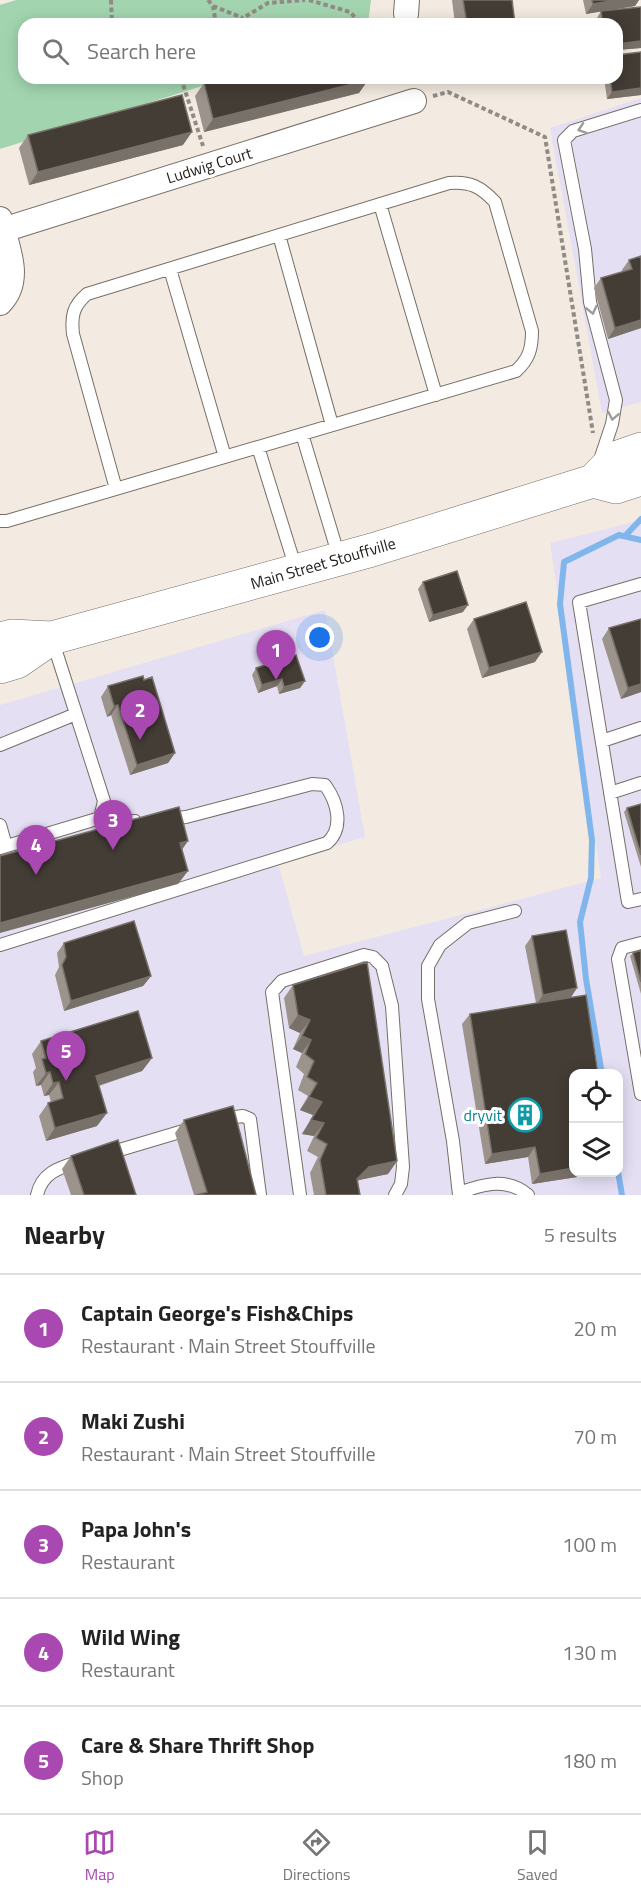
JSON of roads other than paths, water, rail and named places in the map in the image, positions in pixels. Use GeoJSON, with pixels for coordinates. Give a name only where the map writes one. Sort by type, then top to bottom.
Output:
{"type":"FeatureCollection","features":[{"type":"Feature","properties":{"kind":"main road","name":"Main Street Stouffville"},"geometry":{"type":"LineString","coordinates":[[592,482],[615,458],[641,449]]}},
{"type":"Feature","properties":{"kind":"main road","name":"Main Street Stouffville"},"geometry":{"type":"LineString","coordinates":[[0,639],[12,636],[52,638],[297,572],[592,482],[616,487],[641,480]]}},
{"type":"Feature","properties":{"kind":"main road","name":"Main Street Stouffville"},"geometry":{"type":"LineString","coordinates":[[0,667],[17,662],[52,638]]}},
{"type":"Feature","properties":{"kind":"street","name":"Ludwig Court"},"geometry":{"type":"LineString","coordinates":[[1,224],[209,165],[414,101]]}},
{"type":"Feature","properties":{"kind":"street"},"geometry":{"type":"LineString","coordinates":[[1,224],[13,273],[5,296]]}},
{"type":"Feature","properties":{"kind":"lane"},"geometry":{"type":"LineString","coordinates":[[592,482],[612,424],[616,400],[590,302],[585,249],[564,140],[573,131],[639,110]]}},
{"type":"Feature","properties":{"kind":"lane"},"geometry":{"type":"LineString","coordinates":[[0,522],[116,489],[516,371],[526,362],[532,349],[532,332],[495,202],[483,189],[464,181],[449,183],[87,294],[78,302],[71,316],[73,334],[116,489]]}},
{"type":"Feature","properties":{"kind":"lane"},"geometry":{"type":"LineString","coordinates":[[380,204],[436,395]]}},
{"type":"Feature","properties":{"kind":"lane"},"geometry":{"type":"LineString","coordinates":[[279,235],[332,425]]}},
{"type":"Feature","properties":{"kind":"lane"},"geometry":{"type":"LineString","coordinates":[[170,268],[225,457]]}},
{"type":"Feature","properties":{"kind":"lane"},"geometry":{"type":"LineString","coordinates":[[302,434],[340,559]]}},
{"type":"Feature","properties":{"kind":"lane"},"geometry":{"type":"LineString","coordinates":[[258,447],[297,572]]}},
{"type":"Feature","properties":{"kind":"lane"},"geometry":{"type":"LineString","coordinates":[[641,584],[579,602],[628,902],[641,899]]}},
{"type":"Feature","properties":{"kind":"lane"},"geometry":{"type":"LineString","coordinates":[[0,825],[3,847],[100,818],[104,812],[104,801],[52,638]]}},
{"type":"Feature","properties":{"kind":"lane"},"geometry":{"type":"LineString","coordinates":[[0,745],[76,714]]}},
{"type":"Feature","properties":{"kind":"lane"},"geometry":{"type":"LineString","coordinates":[[602,741],[641,728]]}},
{"type":"Feature","properties":{"kind":"lane"},"geometry":{"type":"LineString","coordinates":[[610,793],[641,783]]}},
{"type":"Feature","properties":{"kind":"lane"},"geometry":{"type":"LineString","coordinates":[[0,945],[327,843],[335,836],[339,825],[330,792],[325,785],[312,784],[186,817],[121,823],[104,812]]}},
{"type":"Feature","properties":{"kind":"lane"},"geometry":{"type":"LineString","coordinates":[[515,911],[468,923],[440,945],[428,966],[428,999],[459,1194],[482,1184],[503,1183],[521,1189],[528,1195]]}},
{"type":"Feature","properties":{"kind":"lane"},"geometry":{"type":"LineString","coordinates":[[641,942],[622,948],[618,959],[636,1040],[641,1094]]}},
{"type":"Feature","properties":{"kind":"lane"},"geometry":{"type":"LineString","coordinates":[[300,1195],[272,992],[282,981],[364,955],[373,957],[382,966],[392,1006],[403,1167],[401,1184],[395,1195]]}},
{"type":"Feature","properties":{"kind":"lane"},"geometry":{"type":"LineString","coordinates":[[37,1195],[40,1184],[47,1175],[61,1167],[228,1118],[243,1116],[250,1119],[260,1195]]}},
{"type":"Feature","properties":{"kind":"waterway"},"geometry":{"type":"LineString","coordinates":[[625,536],[641,519]]}},
{"type":"Feature","properties":{"kind":"waterway"},"geometry":{"type":"LineString","coordinates":[[601,1069],[586,979],[580,922],[591,878],[592,840],[560,604],[564,562],[619,535],[641,540]]}},
{"type":"Feature","properties":{"kind":"waterway"},"geometry":{"type":"LineString","coordinates":[[619,1177],[622,1195]]}},
{"type":"Feature","properties":{"kind":"place","name":"Captain George's Fish&Chips"},"geometry":{"type":"Point","coordinates":[276,680]}},
{"type":"Feature","properties":{"kind":"place","name":"Maki Zushi"},"geometry":{"type":"Point","coordinates":[140,740]}},
{"type":"Feature","properties":{"kind":"place","name":"Papa John's"},"geometry":{"type":"Point","coordinates":[113,850]}},
{"type":"Feature","properties":{"kind":"place","name":"Wild Wing"},"geometry":{"type":"Point","coordinates":[36,875]}},
{"type":"Feature","properties":{"kind":"place","name":"Care & Share Thrift Shop"},"geometry":{"type":"Point","coordinates":[66,1081]}},
{"type":"Feature","properties":{"kind":"place","name":"dryvit"},"geometry":{"type":"Point","coordinates":[525,1115]}}]}
